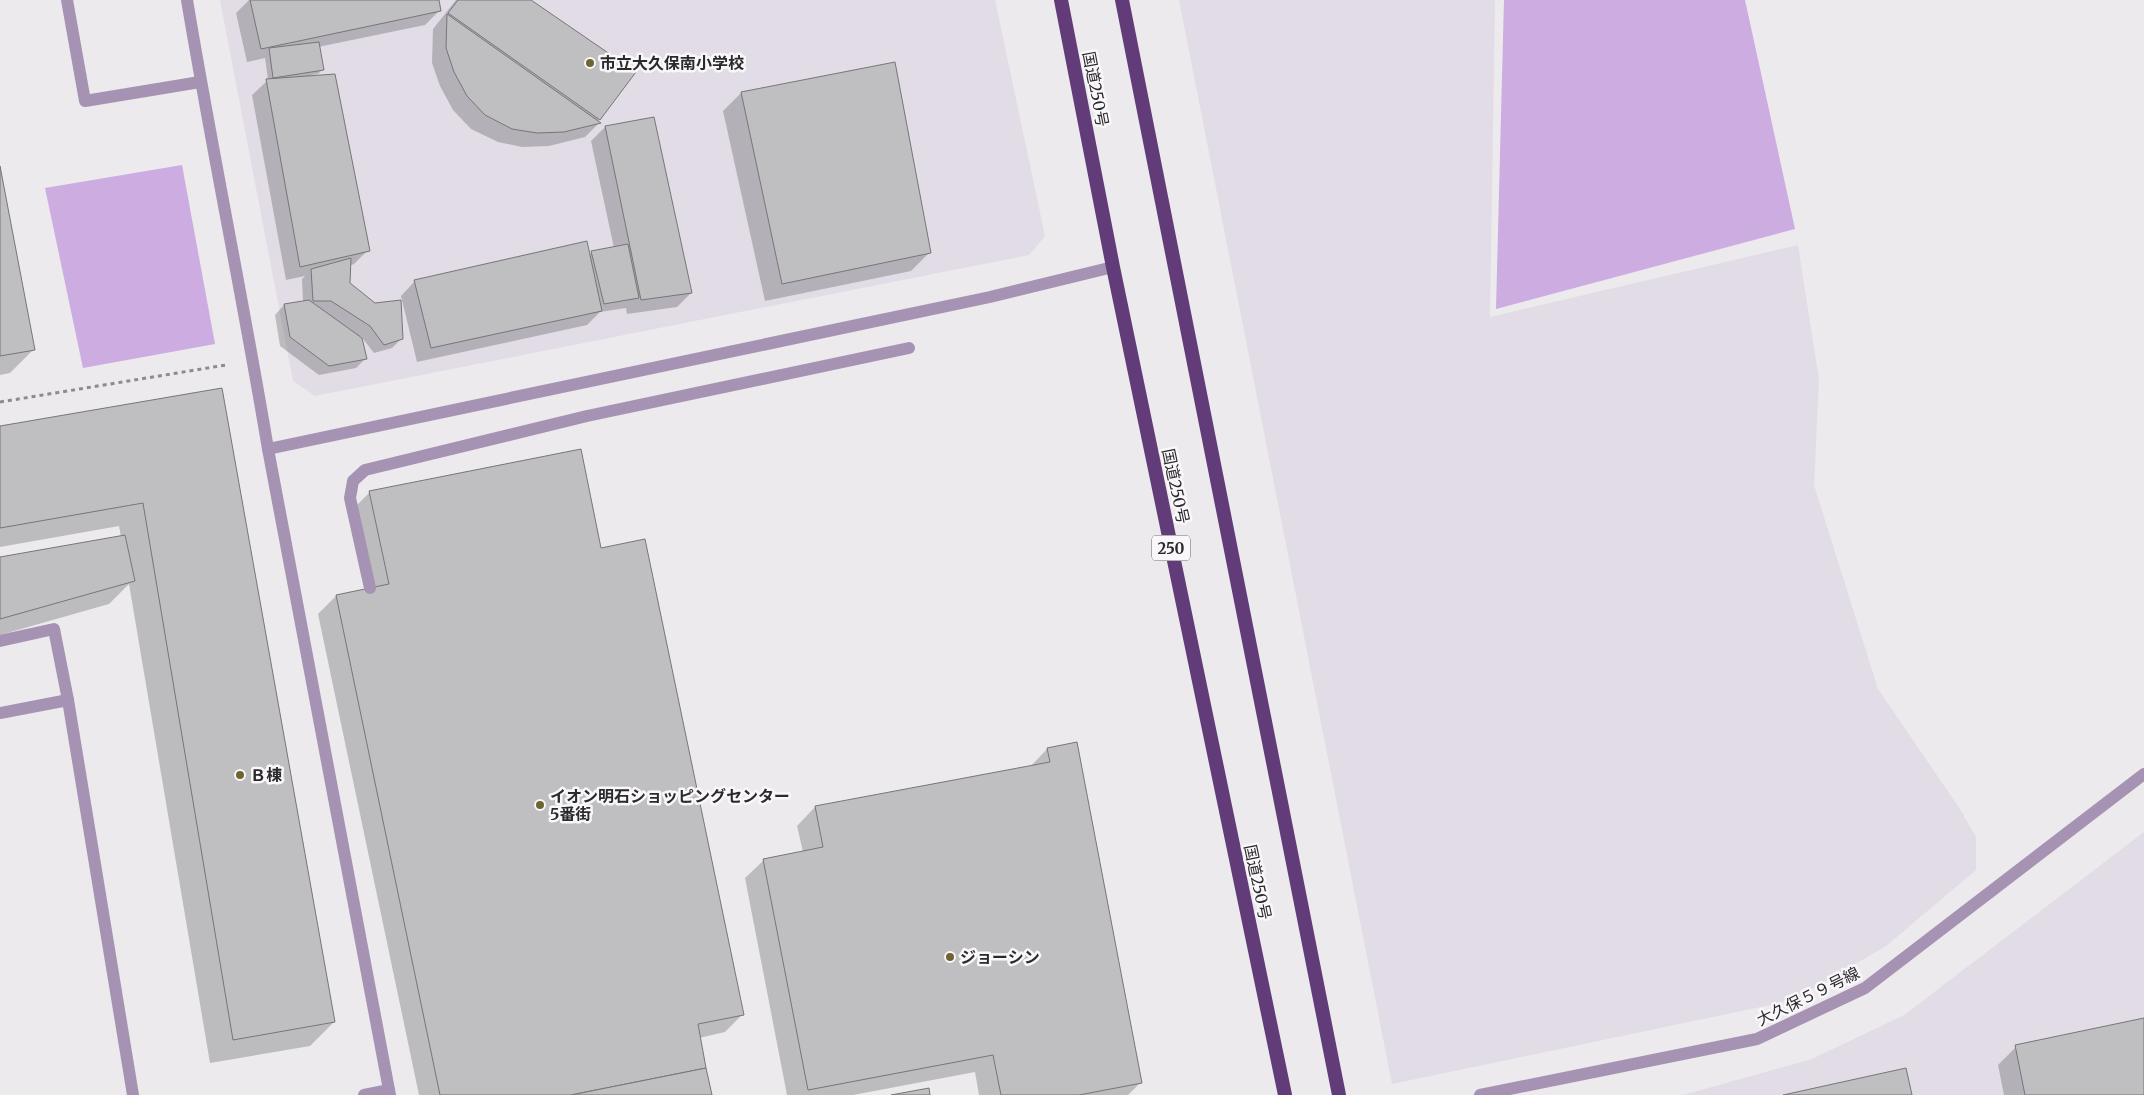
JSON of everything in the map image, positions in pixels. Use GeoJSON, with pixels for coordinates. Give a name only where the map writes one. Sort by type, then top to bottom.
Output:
{"type":"FeatureCollection","features":[{"type":"Feature","properties":{"kind":"highway","name":"国道250号"},"geometry":{"type":"LineString","coordinates":[[1061,0],[1113,267],[1285,1095]]}},
{"type":"Feature","properties":{"kind":"highway"},"geometry":{"type":"LineString","coordinates":[[1122,0],[1339,1095]]}},
{"type":"Feature","properties":{"kind":"street"},"geometry":{"type":"LineString","coordinates":[[67,0],[85,101],[200,82]]}},
{"type":"Feature","properties":{"kind":"street"},"geometry":{"type":"LineString","coordinates":[[187,0],[200,82],[254,361],[268,449],[389,1093],[364,1095]]}},
{"type":"Feature","properties":{"kind":"street"},"geometry":{"type":"LineString","coordinates":[[268,449],[990,297],[1113,267]]}},
{"type":"Feature","properties":{"kind":"street"},"geometry":{"type":"LineString","coordinates":[[370,588],[350,498],[353,482],[365,470],[587,416],[909,348]]}},
{"type":"Feature","properties":{"kind":"street"},"geometry":{"type":"LineString","coordinates":[[0,641],[54,629],[68,700],[133,1095]]}},
{"type":"Feature","properties":{"kind":"street"},"geometry":{"type":"LineString","coordinates":[[0,713],[68,700]]}},
{"type":"Feature","properties":{"kind":"street","name":"大久保５９号線"},"geometry":{"type":"LineString","coordinates":[[1480,1095],[1525,1084],[1757,1039],[1865,988],[2144,774]]}},
{"type":"Feature","properties":{"kind":"path"},"geometry":{"type":"LineString","coordinates":[[0,402],[254,361]]}},
{"type":"Feature","properties":{"kind":"shaded area"},"geometry":{"type":"Polygon","coordinates":[[[220,0],[995,0],[1045,236],[1029,255],[315,396],[293,381],[220,0]]]}},
{"type":"Feature","properties":{"kind":"shaded area"},"geometry":{"type":"Polygon","coordinates":[[[1179,0],[1495,0],[1490,317],[1798,245],[1819,380],[1814,485],[1878,689],[1960,809],[1976,837],[1976,870],[1886,946],[1794,1000],[1392,1084],[1179,0]]]}},
{"type":"Feature","properties":{"kind":"shaded area"},"geometry":{"type":"Polygon","coordinates":[[[1504,0],[1745,0],[1795,229],[1496,309],[1504,0]]]}},
{"type":"Feature","properties":{"kind":"shaded area"},"geometry":{"type":"Polygon","coordinates":[[[182,165],[215,344],[83,368],[45,188],[182,165]]]}},
{"type":"Feature","properties":{"kind":"shaded area"},"geometry":{"type":"Polygon","coordinates":[[[2144,832],[2144,1095],[1683,1095],[1812,1059],[1904,1015],[2144,832]]]}},
{"type":"Feature","properties":{"kind":"building"},"geometry":{"type":"Polygon","coordinates":[[[250,0],[439,0],[441,11],[261,49],[250,0]]]}},
{"type":"Feature","properties":{"kind":"building"},"geometry":{"type":"Polygon","coordinates":[[[458,0],[531,0],[636,72],[600,120],[448,13],[458,0]]]}},
{"type":"Feature","properties":{"kind":"building"},"geometry":{"type":"Polygon","coordinates":[[[447,14],[601,123],[564,132],[537,133],[512,129],[485,115],[467,96],[454,72],[446,48],[447,14]]]}},
{"type":"Feature","properties":{"kind":"building"},"geometry":{"type":"Polygon","coordinates":[[[319,42],[324,70],[273,78],[269,48],[319,42]]]}},
{"type":"Feature","properties":{"kind":"building"},"geometry":{"type":"Polygon","coordinates":[[[895,62],[931,253],[782,284],[741,92],[895,62]]]}},
{"type":"Feature","properties":{"kind":"building"},"geometry":{"type":"Polygon","coordinates":[[[335,74],[370,251],[300,267],[266,79],[335,74]]]}},
{"type":"Feature","properties":{"kind":"building"},"geometry":{"type":"Polygon","coordinates":[[[654,117],[692,293],[641,300],[605,126],[654,117]]]}},
{"type":"Feature","properties":{"kind":"building"},"geometry":{"type":"Polygon","coordinates":[[[0,166],[35,350],[0,356],[0,166]]]}},
{"type":"Feature","properties":{"kind":"building"},"geometry":{"type":"Polygon","coordinates":[[[587,241],[602,311],[431,348],[414,280],[587,241]]]}},
{"type":"Feature","properties":{"kind":"building"},"geometry":{"type":"Polygon","coordinates":[[[628,244],[639,298],[604,304],[591,251],[628,244]]]}},
{"type":"Feature","properties":{"kind":"building"},"geometry":{"type":"Polygon","coordinates":[[[351,258],[350,283],[375,303],[401,300],[403,339],[384,345],[370,326],[331,301],[313,301],[311,269],[351,258]]]}},
{"type":"Feature","properties":{"kind":"building"},"geometry":{"type":"Polygon","coordinates":[[[309,300],[362,338],[367,359],[329,366],[290,337],[284,304],[309,300]]]}},
{"type":"Feature","properties":{"kind":"building","name":"Ｂ棟"},"geometry":{"type":"Polygon","coordinates":[[[222,388],[335,1022],[233,1040],[143,503],[0,528],[0,426],[222,388]]]}},
{"type":"Feature","properties":{"kind":"building","name":"イオン明石ショッピングセンター 5番街"},"geometry":{"type":"Polygon","coordinates":[[[581,449],[601,548],[645,539],[744,1015],[698,1024],[706,1068],[571,1095],[440,1095],[336,595],[389,584],[369,491],[581,449]]]}},
{"type":"Feature","properties":{"kind":"building"},"geometry":{"type":"Polygon","coordinates":[[[125,535],[135,581],[0,619],[0,557],[125,535]]]}},
{"type":"Feature","properties":{"kind":"building","name":"ジョーシン"},"geometry":{"type":"Polygon","coordinates":[[[1077,742],[1142,1083],[1079,1095],[1001,1095],[993,1055],[808,1090],[763,859],[823,847],[815,806],[1050,762],[1047,748],[1077,742]]]}},
{"type":"Feature","properties":{"kind":"building"},"geometry":{"type":"Polygon","coordinates":[[[2144,1018],[2144,1095],[2025,1095],[2015,1045],[2144,1018]]]}},
{"type":"Feature","properties":{"kind":"building"},"geometry":{"type":"Polygon","coordinates":[[[706,1068],[712,1095],[571,1095],[706,1068]]]}},
{"type":"Feature","properties":{"kind":"building"},"geometry":{"type":"Polygon","coordinates":[[[1906,1068],[1912,1095],[1783,1095],[1906,1068]]]}},
{"type":"Feature","properties":{"kind":"building"},"geometry":{"type":"Polygon","coordinates":[[[929,1088],[930,1095],[891,1095],[929,1088]]]}},
{"type":"Feature","properties":{"kind":"place","name":"市立大久保南小学校"},"geometry":{"type":"Point","coordinates":[590,63]}},
{"type":"Feature","properties":{"kind":"place","name":"Ｂ棟"},"geometry":{"type":"Point","coordinates":[240,775]}},
{"type":"Feature","properties":{"kind":"place","name":"イオン明石ショッピングセンター 5番街"},"geometry":{"type":"Point","coordinates":[540,805]}},
{"type":"Feature","properties":{"kind":"place","name":"ジョーシン"},"geometry":{"type":"Point","coordinates":[950,957]}}]}
